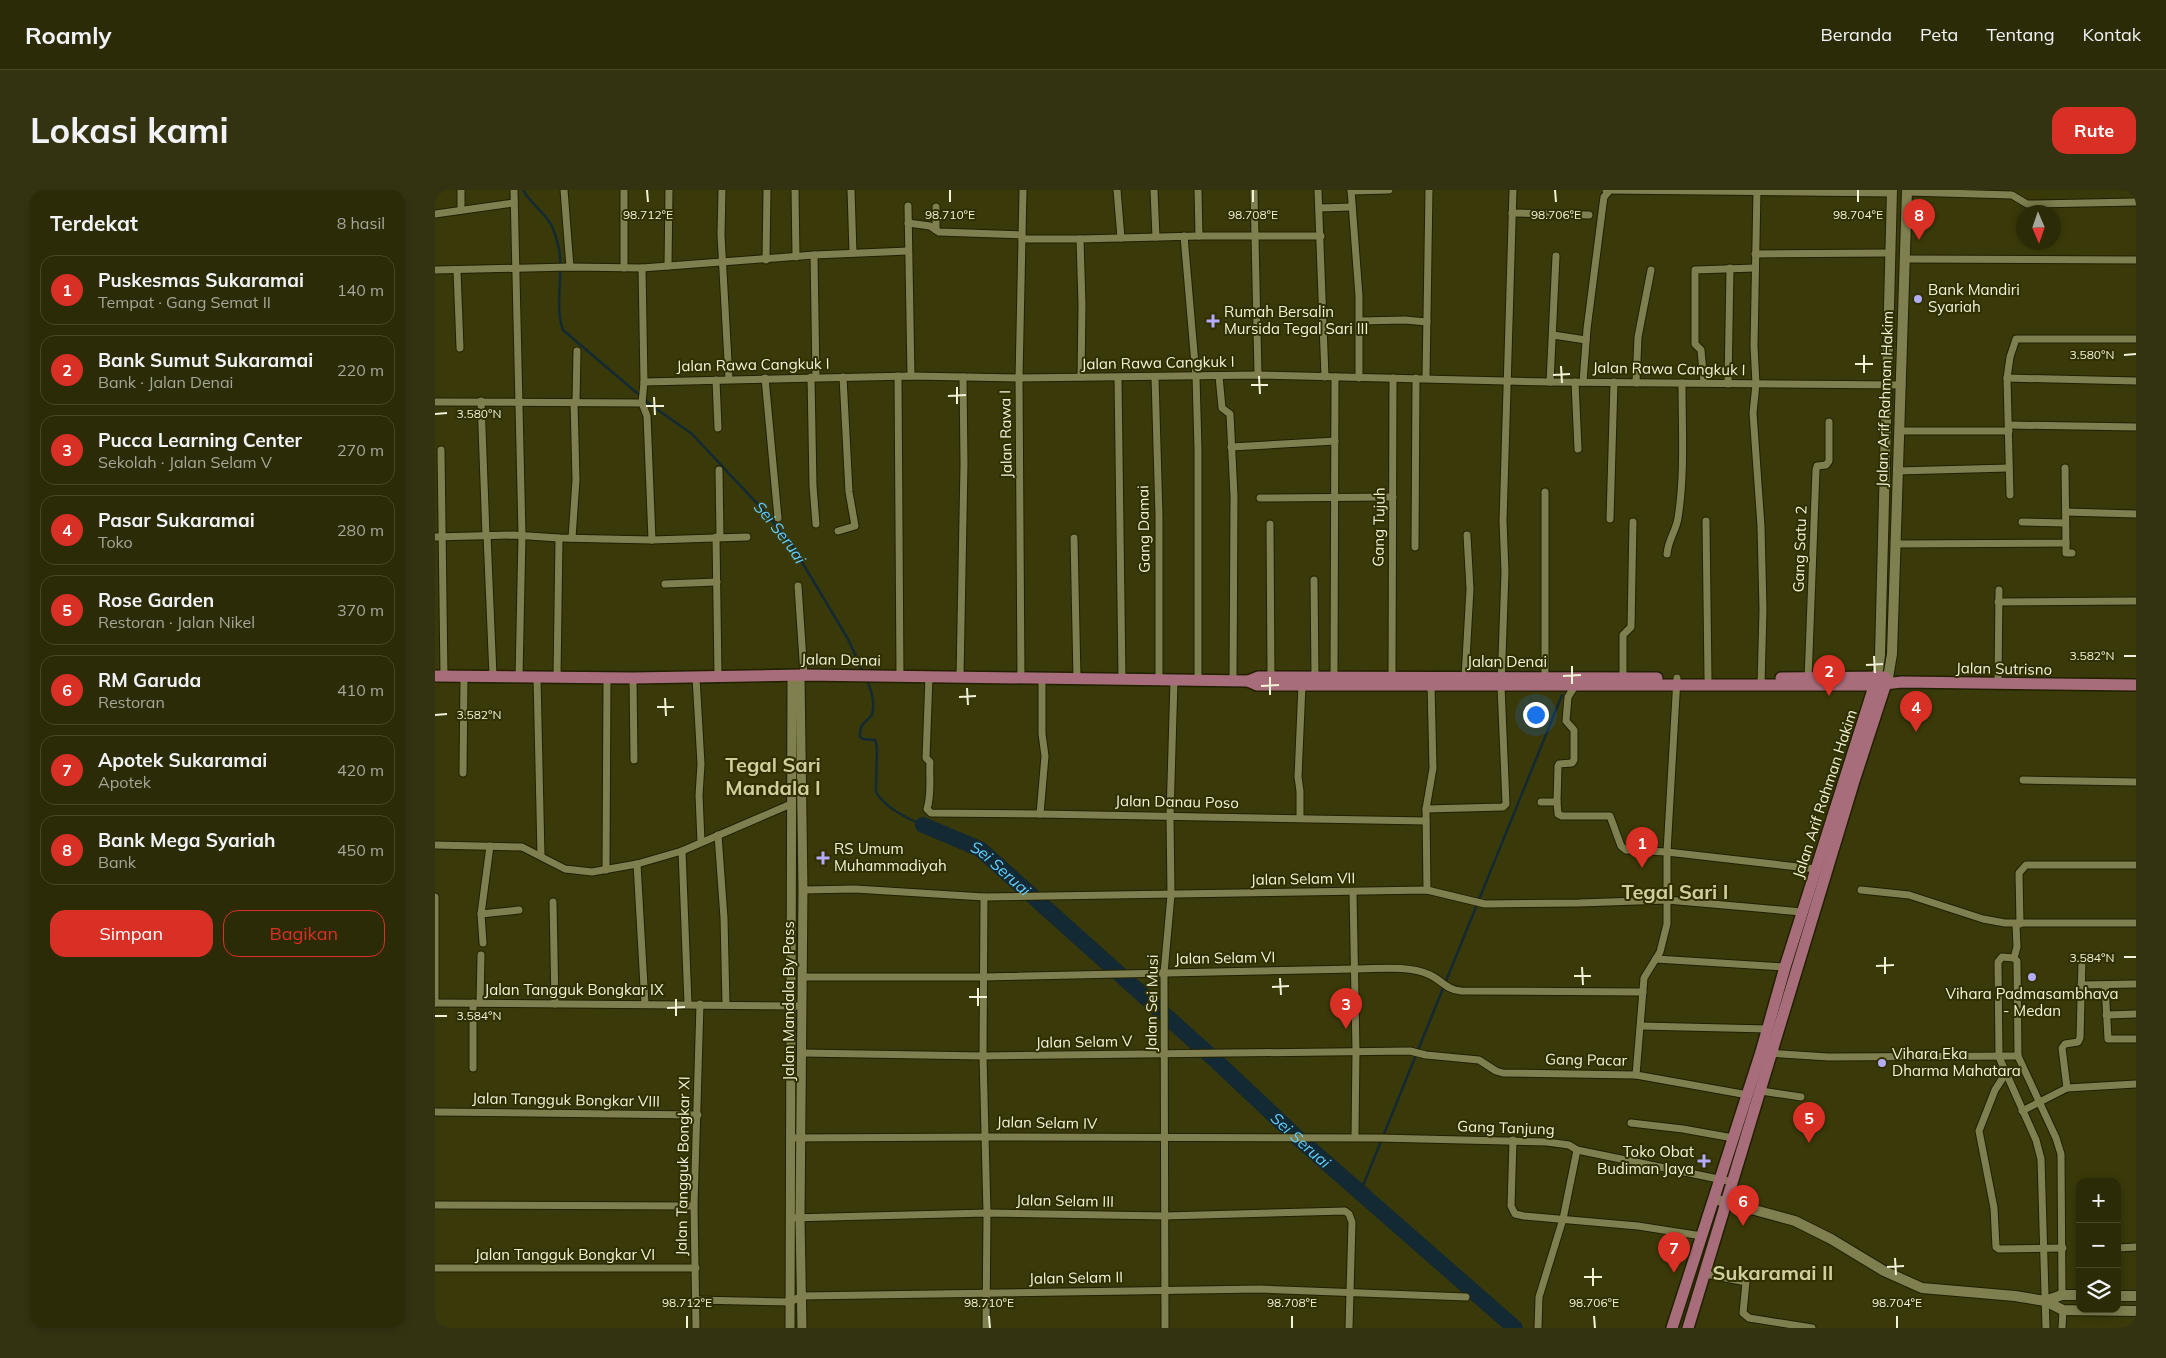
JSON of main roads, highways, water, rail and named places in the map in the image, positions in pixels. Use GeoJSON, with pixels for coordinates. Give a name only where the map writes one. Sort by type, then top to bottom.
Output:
{"type":"FeatureCollection","features":[{"type":"Feature","properties":{"kind":"main road","name":"Jalan Arif Rahman Hakim"},"geometry":{"type":"LineString","coordinates":[[1672,1328],[1733,1138],[1748,1095],[1766,1053],[1854,782],[1882,681],[1880,655],[1892,191]]}},
{"type":"Feature","properties":{"kind":"main road","name":"Jalan Arif Rahman Hakim"},"geometry":{"type":"LineString","coordinates":[[1688,1328],[1761,1091],[1768,1029],[1785,967],[1816,869],[1892,654],[1907,191]]}},
{"type":"Feature","properties":{"kind":"main road","name":"Jalan Denai"},"geometry":{"type":"LineString","coordinates":[[439,676],[633,678],[873,675],[1247,681],[1257,685],[1302,685],[1392,677],[1465,677],[1502,682],[1545,678],[1575,682],[1623,678],[1677,682],[1708,678],[1761,682]]}},
{"type":"Feature","properties":{"kind":"main road","name":"Jalan Denai"},"geometry":{"type":"LineString","coordinates":[[1247,681],[1255,677],[1315,677],[1334,681],[1431,685],[1502,682],[1882,681]]}},
{"type":"Feature","properties":{"kind":"main road","name":"Jalan Sutrisno"},"geometry":{"type":"LineString","coordinates":[[1882,681],[2136,685]]}},
{"type":"Feature","properties":{"kind":"main road"},"geometry":{"type":"LineString","coordinates":[[1714,1198],[1795,1221],[1831,1239],[1909,1284],[1934,1290],[2015,1296],[2045,1301],[2063,1310],[2136,1310]]}},
{"type":"Feature","properties":{"kind":"main road"},"geometry":{"type":"LineString","coordinates":[[2045,1301],[2062,1295],[2076,1295]]}},
{"type":"Feature","properties":{"kind":"main road"},"geometry":{"type":"LineString","coordinates":[[2121,1296],[2136,1296]]}},
{"type":"Feature","properties":{"kind":"waterway","name":"Sei Seruai"},"geometry":{"type":"LineString","coordinates":[[523,190],[547,219],[556,236],[560,259],[559,310],[563,330],[651,405],[692,434],[766,513],[793,547],[848,639],[863,672]]}},
{"type":"Feature","properties":{"kind":"waterway","name":"Sei Seruai"},"geometry":{"type":"LineString","coordinates":[[867,680],[873,697],[873,710],[872,715],[862,726],[860,737],[875,740],[877,747],[876,792],[890,808],[923,825]]}},
{"type":"Feature","properties":{"kind":"waterway"},"geometry":{"type":"LineString","coordinates":[[1360,1193],[1562,695]]}},
{"type":"Feature","properties":{"kind":"waterway","name":"Sei Seruai"},"geometry":{"type":"LineString","coordinates":[[923,825],[980,849],[1213,1058],[1298,1138],[1515,1328]]}},
{"type":"Feature","properties":{"kind":"place","name":"Bank Mega Syariah"},"geometry":{"type":"Point","coordinates":[1919,240]}},
{"type":"Feature","properties":{"kind":"place","name":"Bank Mandiri Syariah"},"geometry":{"type":"Point","coordinates":[1918,299]}},
{"type":"Feature","properties":{"kind":"place","name":"Rumah Bersalin Mursida Tegal Sari III"},"geometry":{"type":"Point","coordinates":[1213,321]}},
{"type":"Feature","properties":{"kind":"place","name":"Bank Sumut Sukaramai"},"geometry":{"type":"Point","coordinates":[1829,696]}},
{"type":"Feature","properties":{"kind":"place","name":"Pasar Sukaramai"},"geometry":{"type":"Point","coordinates":[1916,732]}},
{"type":"Feature","properties":{"kind":"place","name":"RS Umum Muhammadiyah"},"geometry":{"type":"Point","coordinates":[823,858]}},
{"type":"Feature","properties":{"kind":"place","name":"Puskesmas Sukaramai"},"geometry":{"type":"Point","coordinates":[1642,868]}},
{"type":"Feature","properties":{"kind":"place","name":"Vihara Padmasambhava - Medan"},"geometry":{"type":"Point","coordinates":[2032,977]}},
{"type":"Feature","properties":{"kind":"place","name":"Pucca Learning Center"},"geometry":{"type":"Point","coordinates":[1346,1029]}},
{"type":"Feature","properties":{"kind":"place","name":"Vihara Eka Dharma Mahatara"},"geometry":{"type":"Point","coordinates":[1882,1063]}},
{"type":"Feature","properties":{"kind":"place","name":"Rose Garden"},"geometry":{"type":"Point","coordinates":[1809,1143]}},
{"type":"Feature","properties":{"kind":"place","name":"Toko Obat Budiman Jaya"},"geometry":{"type":"Point","coordinates":[1704,1161]}},
{"type":"Feature","properties":{"kind":"place","name":"RM Garuda"},"geometry":{"type":"Point","coordinates":[1743,1226]}},
{"type":"Feature","properties":{"kind":"place","name":"Apotek Sukaramai"},"geometry":{"type":"Point","coordinates":[1674,1273]}},
{"type":"Feature","properties":{"kind":"district","name":"Tegal Sari Mandala I"},"geometry":{"type":"Point","coordinates":[773,776]}},
{"type":"Feature","properties":{"kind":"district","name":"Tegal Sari I"},"geometry":{"type":"Point","coordinates":[1675,892]}},
{"type":"Feature","properties":{"kind":"district","name":"Sukaramai II"},"geometry":{"type":"Point","coordinates":[1773,1273]}}]}
